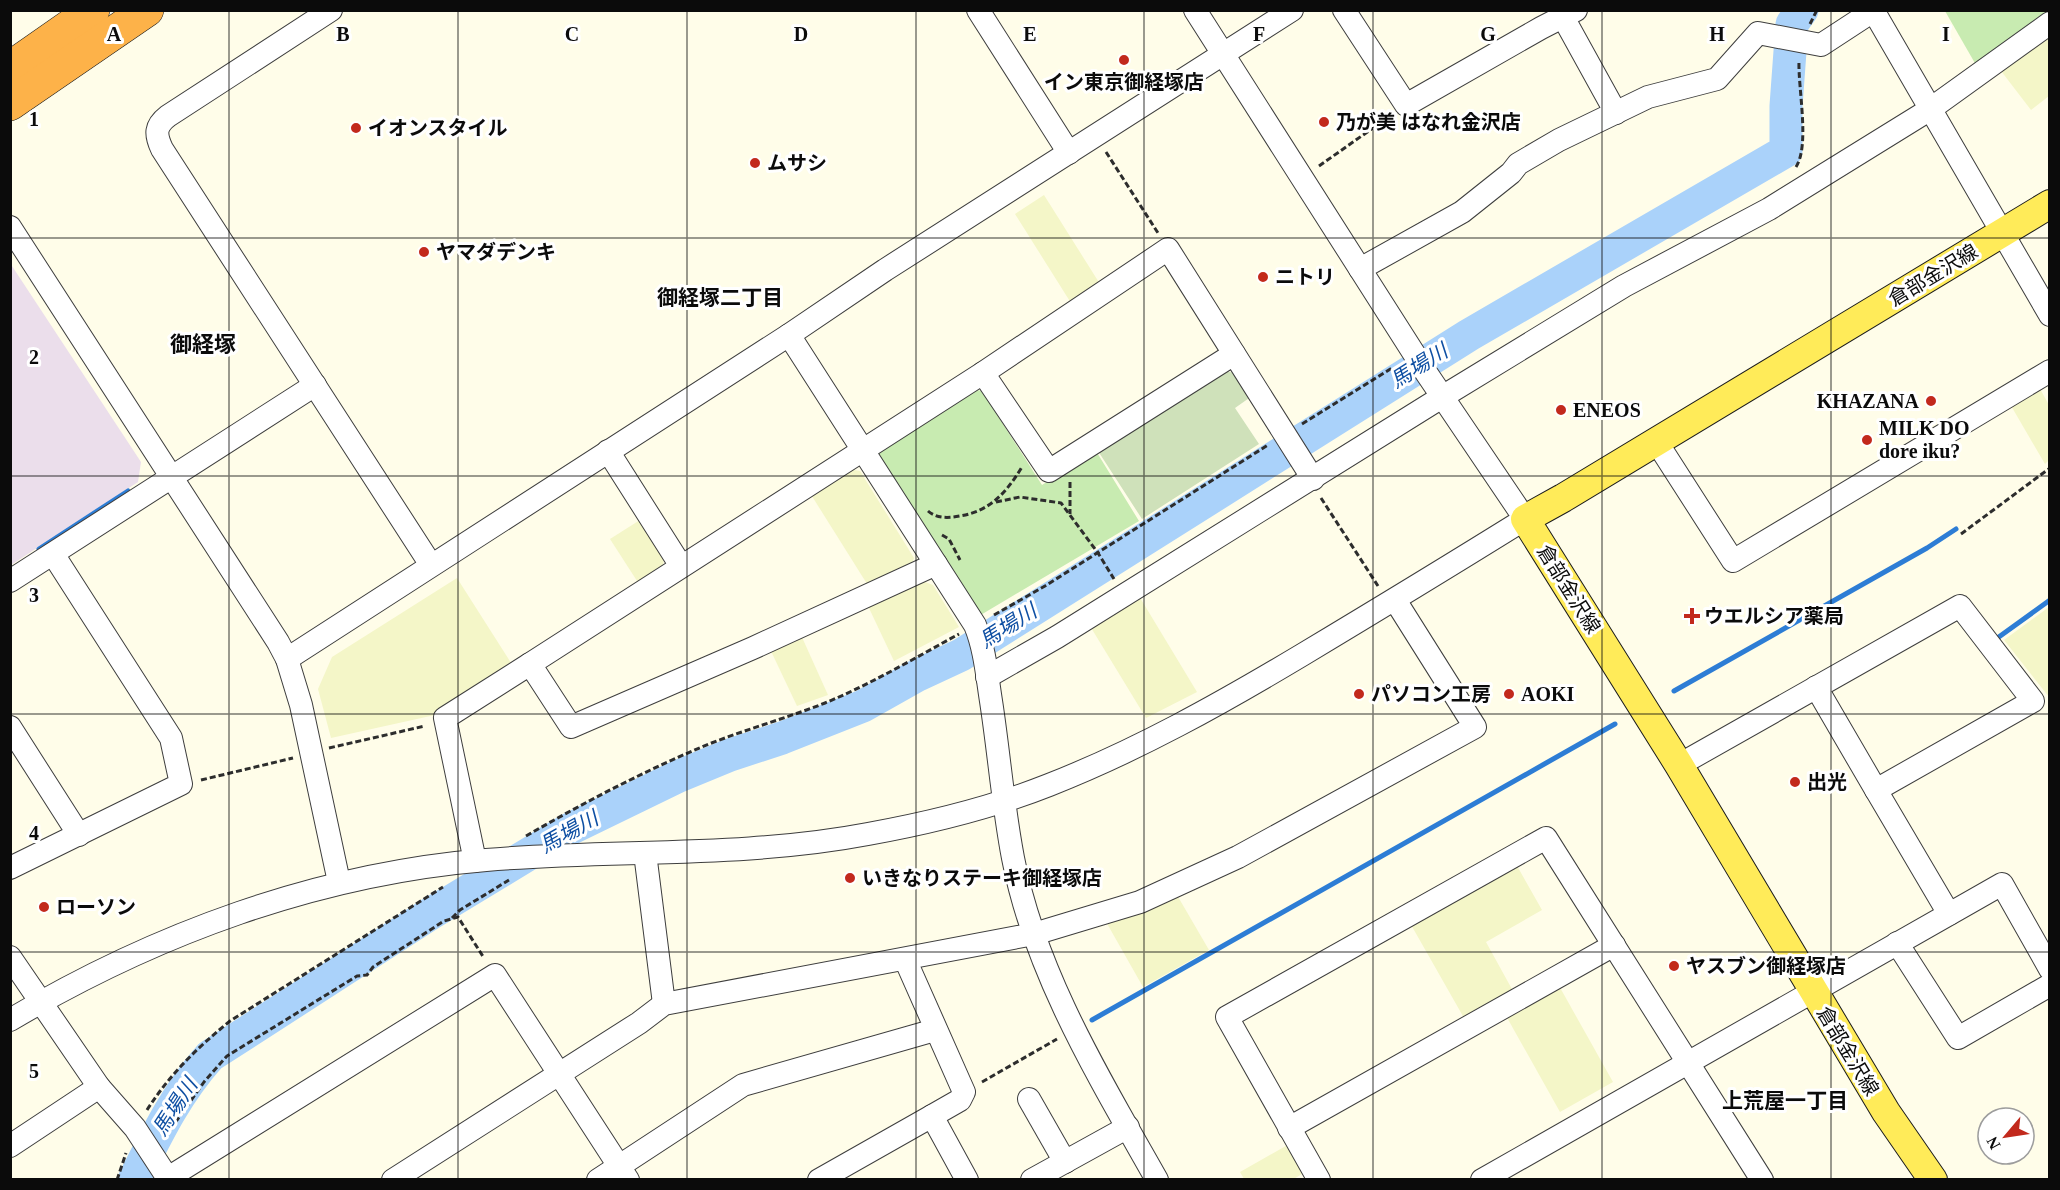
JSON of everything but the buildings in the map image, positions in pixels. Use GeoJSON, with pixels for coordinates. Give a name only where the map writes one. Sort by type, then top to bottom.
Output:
{"type":"FeatureCollection","features":[{"type":"Feature","properties":{"kind":"highway"},"geometry":{"type":"LineString","coordinates":[[10,68],[93,10]]}},
{"type":"Feature","properties":{"kind":"highway"},"geometry":{"type":"LineString","coordinates":[[10,104],[147,10]]}},
{"type":"Feature","properties":{"kind":"main road","name":"倉部金沢線"},"geometry":{"type":"LineString","coordinates":[[1933,1179],[1886,1112],[1812,992],[1679,765],[1525,519],[2049,204]]}},
{"type":"Feature","properties":{"kind":"street"},"geometry":{"type":"LineString","coordinates":[[331,10],[161,121],[156,129],[157,138],[431,565]]}},
{"type":"Feature","properties":{"kind":"street"},"geometry":{"type":"LineString","coordinates":[[978,10],[1069,153]]}},
{"type":"Feature","properties":{"kind":"street"},"geometry":{"type":"LineString","coordinates":[[10,1020],[116,962],[184,933],[226,917],[339,882],[426,867],[486,860],[780,847],[865,835],[947,817],[1005,800],[1100,764],[1174,729],[1238,693],[1387,594],[1525,519],[1414,354],[1195,10]]}},
{"type":"Feature","properties":{"kind":"street"},"geometry":{"type":"LineString","coordinates":[[287,659],[789,335],[885,270],[1292,10]]}},
{"type":"Feature","properties":{"kind":"street"},"geometry":{"type":"LineString","coordinates":[[1344,10],[1406,105],[1570,14],[1616,113]]}},
{"type":"Feature","properties":{"kind":"street"},"geometry":{"type":"LineString","coordinates":[[1360,269],[1462,212],[1511,173],[1518,164],[1559,140],[1648,97],[1718,79],[1758,33],[1821,45],[1873,11],[2049,315]]}},
{"type":"Feature","properties":{"kind":"street"},"geometry":{"type":"LineString","coordinates":[[987,677],[1057,637],[1308,475],[1442,397],[1624,286],[1769,209],[1929,110],[2049,23]]}},
{"type":"Feature","properties":{"kind":"street"},"geometry":{"type":"LineString","coordinates":[[10,227],[287,659],[305,724],[339,882]]}},
{"type":"Feature","properties":{"kind":"street"},"geometry":{"type":"LineString","coordinates":[[486,860],[445,718],[983,373],[1168,249],[1308,475]]}},
{"type":"Feature","properties":{"kind":"street"},"geometry":{"type":"LineString","coordinates":[[789,335],[936,564],[980,643],[987,677],[1012,857],[1021,896],[1034,934],[1074,1030],[1157,1179]]}},
{"type":"Feature","properties":{"kind":"street"},"geometry":{"type":"LineString","coordinates":[[983,373],[1049,471],[1234,354]]}},
{"type":"Feature","properties":{"kind":"street"},"geometry":{"type":"LineString","coordinates":[[1656,441],[1733,561],[2049,371]]}},
{"type":"Feature","properties":{"kind":"street"},"geometry":{"type":"LineString","coordinates":[[10,581],[315,385]]}},
{"type":"Feature","properties":{"kind":"street"},"geometry":{"type":"LineString","coordinates":[[608,451],[681,566]]}},
{"type":"Feature","properties":{"kind":"street"},"geometry":{"type":"LineString","coordinates":[[10,868],[181,784],[171,738],[53,554]]}},
{"type":"Feature","properties":{"kind":"street"},"geometry":{"type":"LineString","coordinates":[[530,664],[571,727],[753,648],[936,564]]}},
{"type":"Feature","properties":{"kind":"street"},"geometry":{"type":"LineString","coordinates":[[393,1179],[639,1023],[664,1004],[1034,934],[1140,902],[1238,857],[1475,727],[1387,594]]}},
{"type":"Feature","properties":{"kind":"street"},"geometry":{"type":"LineString","coordinates":[[1679,765],[1960,606],[2033,700],[1876,790]]}},
{"type":"Feature","properties":{"kind":"street"},"geometry":{"type":"LineString","coordinates":[[1816,687],[1949,914]]}},
{"type":"Feature","properties":{"kind":"street"},"geometry":{"type":"LineString","coordinates":[[10,727],[79,835]]}},
{"type":"Feature","properties":{"kind":"street"},"geometry":{"type":"LineString","coordinates":[[1319,1179],[1227,1017],[1546,838],[1762,1179]]}},
{"type":"Feature","properties":{"kind":"street"},"geometry":{"type":"LineString","coordinates":[[645,854],[664,1004]]}},
{"type":"Feature","properties":{"kind":"street"},"geometry":{"type":"LineString","coordinates":[[1482,1179],[2002,884],[2049,969]]}},
{"type":"Feature","properties":{"kind":"street"},"geometry":{"type":"LineString","coordinates":[[1897,944],[1958,1038],[2049,986]]}},
{"type":"Feature","properties":{"kind":"street"},"geometry":{"type":"LineString","coordinates":[[1289,1128],[1614,945]]}},
{"type":"Feature","properties":{"kind":"street"},"geometry":{"type":"LineString","coordinates":[[10,957],[99,1087],[138,1133],[165,1173],[495,975],[624,1172]]}},
{"type":"Feature","properties":{"kind":"street"},"geometry":{"type":"LineString","coordinates":[[819,1179],[846,1173],[960,1100],[964,1092],[905,959]]}},
{"type":"Feature","properties":{"kind":"street"},"geometry":{"type":"LineString","coordinates":[[598,1179],[624,1172],[743,1085],[936,1030]]}},
{"type":"Feature","properties":{"kind":"street"},"geometry":{"type":"LineString","coordinates":[[10,1146],[99,1087]]}},
{"type":"Feature","properties":{"kind":"street"},"geometry":{"type":"LineString","coordinates":[[1029,1099],[1065,1162]]}},
{"type":"Feature","properties":{"kind":"street"},"geometry":{"type":"LineString","coordinates":[[932,1116],[967,1179]]}},
{"type":"Feature","properties":{"kind":"street"},"geometry":{"type":"LineString","coordinates":[[1032,1179],[1128,1127]]}},
{"type":"Feature","properties":{"kind":"path"},"geometry":{"type":"LineString","coordinates":[[1793,171],[1799,161],[1803,135],[1798,76],[1799,59],[1816,10]]}},
{"type":"Feature","properties":{"kind":"path"},"geometry":{"type":"LineString","coordinates":[[1302,177],[1406,105]]}},
{"type":"Feature","properties":{"kind":"path"},"geometry":{"type":"LineString","coordinates":[[1106,151],[1168,249]]}},
{"type":"Feature","properties":{"kind":"path"},"geometry":{"type":"LineString","coordinates":[[925,509],[932,515],[948,518],[976,514],[994,503],[1009,486],[1033,448]]}},
{"type":"Feature","properties":{"kind":"path"},"geometry":{"type":"LineString","coordinates":[[1068,459],[1070,515]]}},
{"type":"Feature","properties":{"kind":"path"},"geometry":{"type":"LineString","coordinates":[[1960,534],[2049,468]]}},
{"type":"Feature","properties":{"kind":"path"},"geometry":{"type":"LineString","coordinates":[[1308,475],[1387,594]]}},
{"type":"Feature","properties":{"kind":"path"},"geometry":{"type":"LineString","coordinates":[[994,503],[1020,497],[1061,503],[1113,578]]}},
{"type":"Feature","properties":{"kind":"path"},"geometry":{"type":"LineString","coordinates":[[328,748],[446,722]]}},
{"type":"Feature","properties":{"kind":"path"},"geometry":{"type":"LineString","coordinates":[[181,784],[293,758]]}},
{"type":"Feature","properties":{"kind":"path"},"geometry":{"type":"LineString","coordinates":[[450,920],[460,910],[516,876]]}},
{"type":"Feature","properties":{"kind":"path"},"geometry":{"type":"LineString","coordinates":[[117,1179],[165,1083],[201,1044],[230,1021],[447,884]]}},
{"type":"Feature","properties":{"kind":"path"},"geometry":{"type":"LineString","coordinates":[[165,1173],[166,1133],[204,1082],[228,1056],[357,976],[367,975],[373,967],[444,921],[458,918],[495,975]]}},
{"type":"Feature","properties":{"kind":"path"},"geometry":{"type":"LineString","coordinates":[[964,1092],[1062,1037]]}},
{"type":"Feature","properties":{"kind":"shaded area"},"geometry":{"type":"Polygon","coordinates":[[[10,263],[141,462],[138,482],[11,565],[10,263]]]}},
{"type":"Feature","properties":{"kind":"green space"},"geometry":{"type":"Polygon","coordinates":[[[1945,11],[2048,11],[1976,65],[1945,11]]]}},
{"type":"Feature","properties":{"kind":"green space"},"geometry":{"type":"Polygon","coordinates":[[[2049,37],[2049,96],[2031,110],[1998,67],[2049,37]]]}},
{"type":"Feature","properties":{"kind":"green space"},"geometry":{"type":"Polygon","coordinates":[[[1044,195],[1100,284],[1071,303],[1015,214],[1044,195]]]}},
{"type":"Feature","properties":{"kind":"green space"},"geometry":{"type":"Polygon","coordinates":[[[1223,371],[1236,373],[1252,396],[1235,408],[1259,444],[1142,519],[1098,451],[1223,371]]]}},
{"type":"Feature","properties":{"kind":"green space"},"geometry":{"type":"Polygon","coordinates":[[[2039,387],[2049,405],[2049,460],[2045,464],[2010,404],[2039,387]]]}},
{"type":"Feature","properties":{"kind":"green space"},"geometry":{"type":"Polygon","coordinates":[[[972,389],[982,391],[1042,485],[1096,451],[1139,521],[979,616],[872,452],[972,389]]]}},
{"type":"Feature","properties":{"kind":"green space"},"geometry":{"type":"Polygon","coordinates":[[[848,469],[860,471],[914,558],[911,566],[869,587],[810,493],[848,469]]]}},
{"type":"Feature","properties":{"kind":"green space"},"geometry":{"type":"Polygon","coordinates":[[[640,520],[664,559],[662,570],[639,584],[610,539],[640,520]]]}},
{"type":"Feature","properties":{"kind":"green space"},"geometry":{"type":"Polygon","coordinates":[[[457,578],[513,666],[435,715],[331,738],[318,689],[332,657],[457,578]]]}},
{"type":"Feature","properties":{"kind":"green space"},"geometry":{"type":"Polygon","coordinates":[[[922,581],[933,585],[959,627],[894,661],[868,606],[922,581]]]}},
{"type":"Feature","properties":{"kind":"green space"},"geometry":{"type":"Polygon","coordinates":[[[1139,596],[1197,692],[1146,718],[1090,626],[1139,596]]]}},
{"type":"Feature","properties":{"kind":"green space"},"geometry":{"type":"Polygon","coordinates":[[[2049,607],[2049,697],[2004,640],[2049,607]]]}},
{"type":"Feature","properties":{"kind":"green space"},"geometry":{"type":"Polygon","coordinates":[[[801,635],[828,695],[797,706],[770,649],[801,635]]]}},
{"type":"Feature","properties":{"kind":"green space"},"geometry":{"type":"Polygon","coordinates":[[[1516,864],[1542,910],[1486,942],[1513,991],[1464,1018],[1410,923],[1516,864]]]}},
{"type":"Feature","properties":{"kind":"green space"},"geometry":{"type":"Polygon","coordinates":[[[1177,895],[1209,950],[1143,987],[1105,920],[1177,895]]]}},
{"type":"Feature","properties":{"kind":"green space"},"geometry":{"type":"Polygon","coordinates":[[[1558,984],[1613,1082],[1560,1112],[1505,1014],[1558,984]]]}},
{"type":"Feature","properties":{"kind":"green space"},"geometry":{"type":"Polygon","coordinates":[[[1291,1143],[1307,1171],[1292,1180],[1244,1179],[1240,1172],[1291,1143]]]}},
{"type":"Feature","properties":{"kind":"waterway","name":"馬場川"},"geometry":{"type":"LineString","coordinates":[[134,1180],[177,1100],[210,1056],[430,914],[570,829],[679,776],[863,706],[918,675],[961,655],[1469,335],[1786,151],[1786,106],[1792,24],[1802,10]]}},
{"type":"Feature","properties":{"kind":"waterway"},"geometry":{"type":"LineString","coordinates":[[39,549],[128,491]]}},
{"type":"Feature","properties":{"kind":"waterway"},"geometry":{"type":"LineString","coordinates":[[1674,691],[1927,548],[1956,529]]}},
{"type":"Feature","properties":{"kind":"waterway"},"geometry":{"type":"LineString","coordinates":[[1996,639],[2050,600]]}},
{"type":"Feature","properties":{"kind":"waterway"},"geometry":{"type":"LineString","coordinates":[[1092,1020],[1615,724]]}},
{"type":"Feature","properties":{"kind":"place","name":"イン東京御経塚店"},"geometry":{"type":"Point","coordinates":[1124,60]}},
{"type":"Feature","properties":{"kind":"place","name":"乃が美 はなれ金沢店"},"geometry":{"type":"Point","coordinates":[1324,122]}},
{"type":"Feature","properties":{"kind":"place","name":"イオンスタイル"},"geometry":{"type":"Point","coordinates":[356,128]}},
{"type":"Feature","properties":{"kind":"place","name":"ムサシ"},"geometry":{"type":"Point","coordinates":[755,163]}},
{"type":"Feature","properties":{"kind":"place","name":"ヤマダデンキ"},"geometry":{"type":"Point","coordinates":[424,252]}},
{"type":"Feature","properties":{"kind":"place","name":"ニトリ"},"geometry":{"type":"Point","coordinates":[1263,277]}},
{"type":"Feature","properties":{"kind":"place","name":"KHAZANA"},"geometry":{"type":"Point","coordinates":[1931,401]}},
{"type":"Feature","properties":{"kind":"place","name":"ENEOS"},"geometry":{"type":"Point","coordinates":[1561,410]}},
{"type":"Feature","properties":{"kind":"place","name":"MILK DO dore iku?"},"geometry":{"type":"Point","coordinates":[1867,440]}},
{"type":"Feature","properties":{"kind":"place","name":"ウエルシア薬局"},"geometry":{"type":"Point","coordinates":[1692,616]}},
{"type":"Feature","properties":{"kind":"place","name":"パソコン工房"},"geometry":{"type":"Point","coordinates":[1359,694]}},
{"type":"Feature","properties":{"kind":"place","name":"AOKI"},"geometry":{"type":"Point","coordinates":[1509,694]}},
{"type":"Feature","properties":{"kind":"place","name":"出光"},"geometry":{"type":"Point","coordinates":[1795,782]}},
{"type":"Feature","properties":{"kind":"place","name":"いきなりステーキ御経塚店"},"geometry":{"type":"Point","coordinates":[850,878]}},
{"type":"Feature","properties":{"kind":"place","name":"ローソン"},"geometry":{"type":"Point","coordinates":[44,907]}},
{"type":"Feature","properties":{"kind":"place","name":"ヤスブン御経塚店"},"geometry":{"type":"Point","coordinates":[1674,966]}},
{"type":"Feature","properties":{"kind":"district","name":"御経塚二丁目"},"geometry":{"type":"Point","coordinates":[720,298]}},
{"type":"Feature","properties":{"kind":"district","name":"御経塚"},"geometry":{"type":"Point","coordinates":[203,344]}},
{"type":"Feature","properties":{"kind":"district","name":"上荒屋一丁目"},"geometry":{"type":"Point","coordinates":[1785,1101]}}]}
